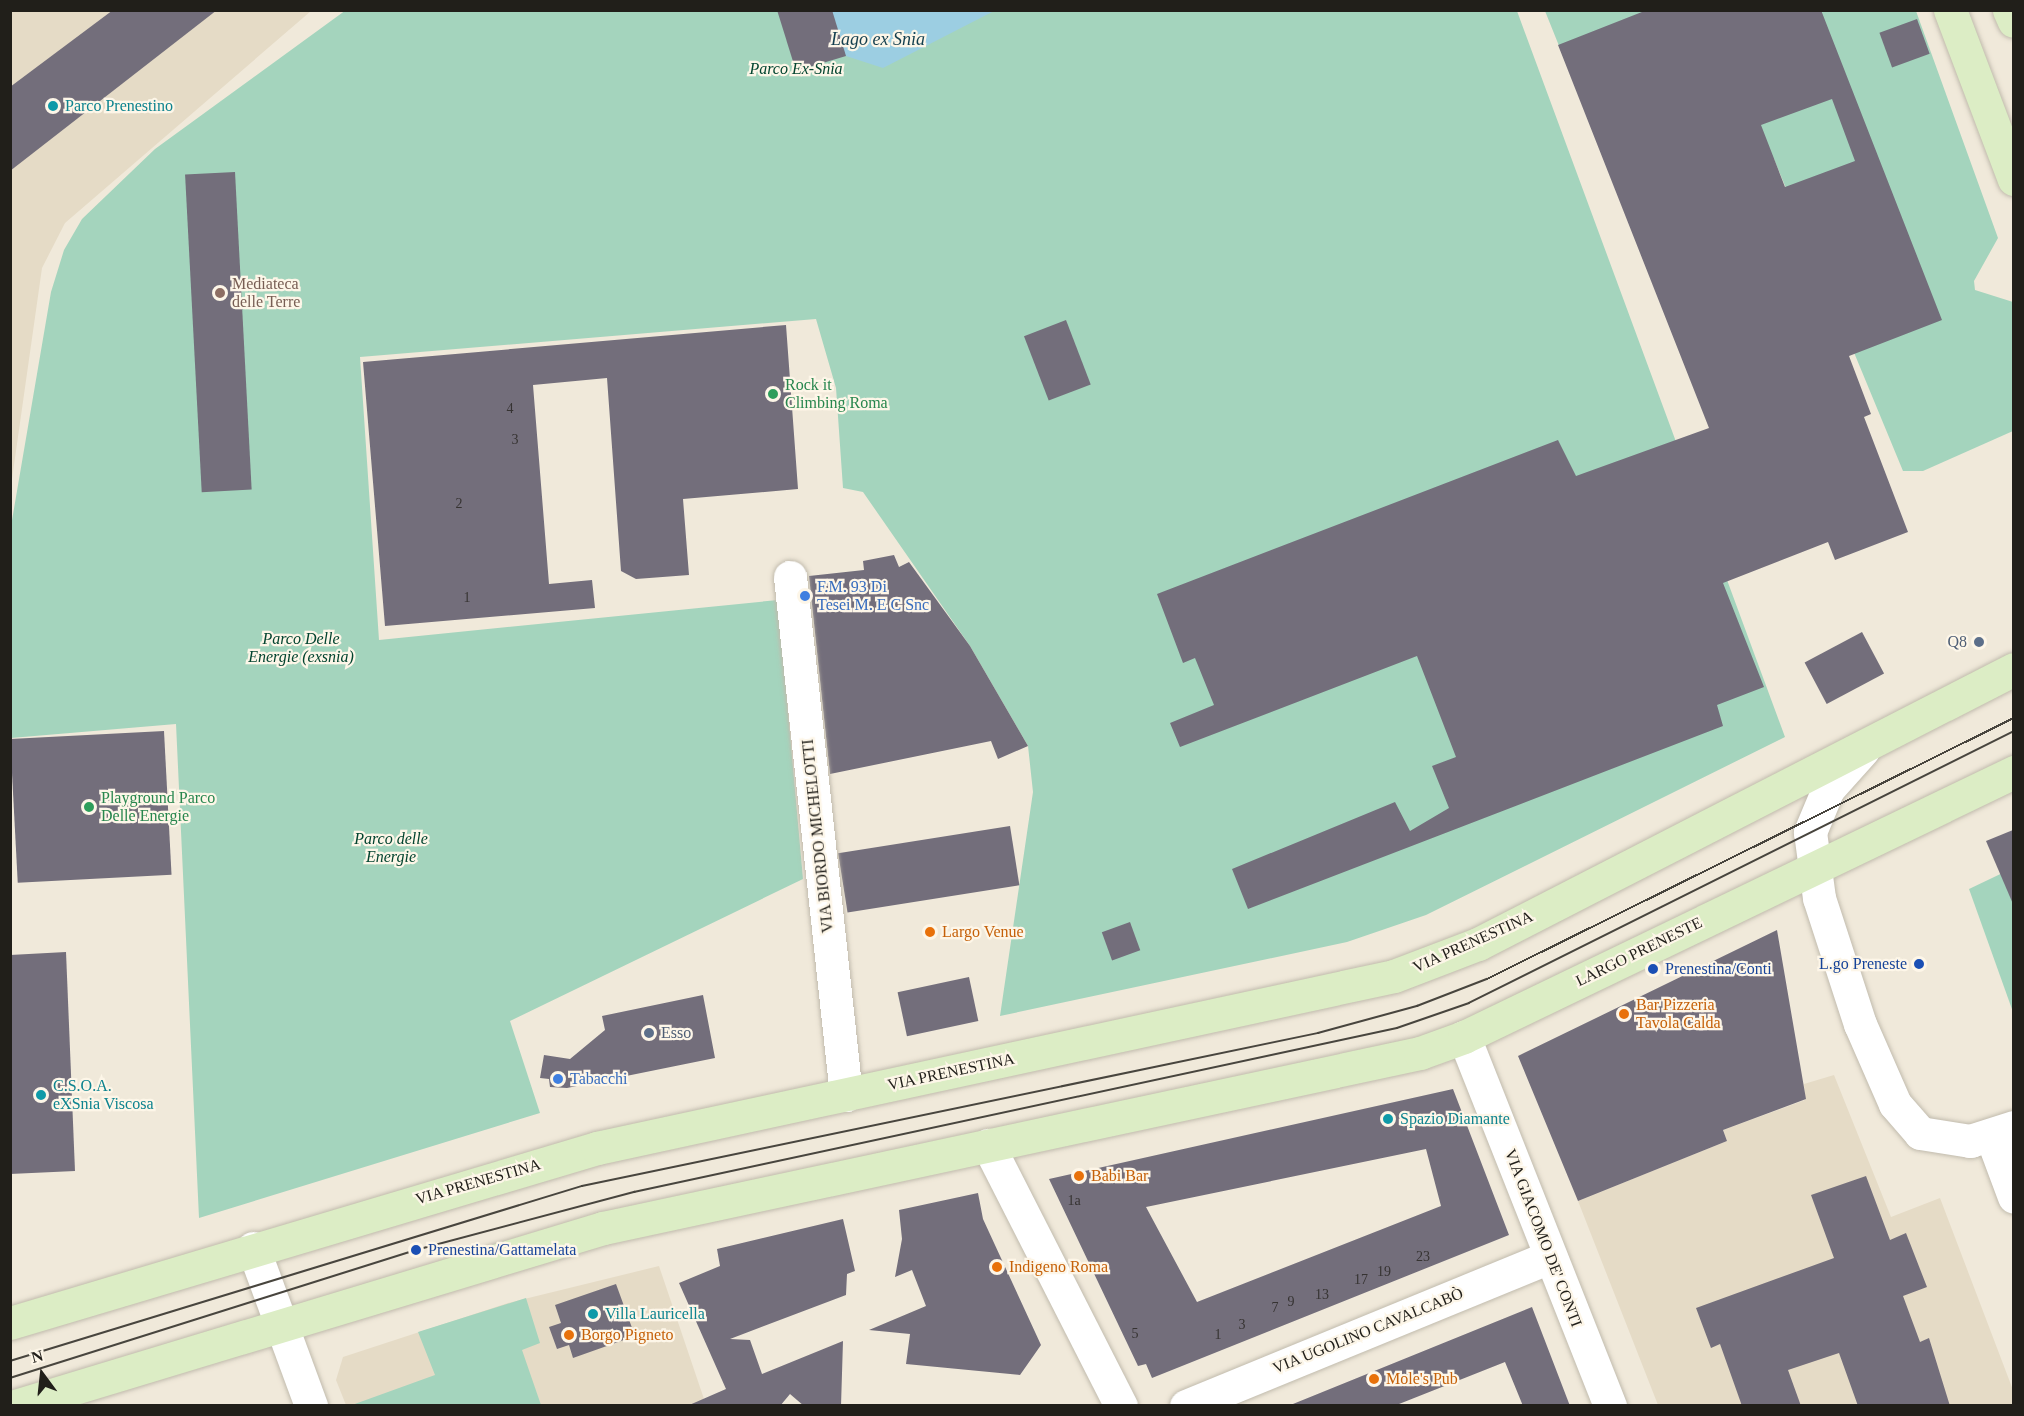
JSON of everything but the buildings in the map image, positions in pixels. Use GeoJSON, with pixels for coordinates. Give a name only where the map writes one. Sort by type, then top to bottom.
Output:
{"type":"FeatureCollection","features":[{"type":"Feature","properties":{"kind":"main road"},"geometry":{"type":"LineString","coordinates":[[1950,10],[2013,179]]}},
{"type":"Feature","properties":{"kind":"main road"},"geometry":{"type":"LineString","coordinates":[[2009,10],[2013,21]]}},
{"type":"Feature","properties":{"kind":"main road"},"geometry":{"type":"LineString","coordinates":[[1863,750],[2013,669]]}},
{"type":"Feature","properties":{"kind":"main road","name":"VIA PRENESTINA"},"geometry":{"type":"LineString","coordinates":[[10,1323],[253,1248],[567,1156],[1334,991],[1423,966],[1478,944],[1863,750]]}},
{"type":"Feature","properties":{"kind":"main road","name":"LARGO PRENESTE"},"geometry":{"type":"LineString","coordinates":[[1464,1037],[2013,772]]}},
{"type":"Feature","properties":{"kind":"main road"},"geometry":{"type":"LineString","coordinates":[[15,1406],[278,1323],[603,1228],[1374,1065],[1464,1037]]}},
{"type":"Feature","properties":{"kind":"street","name":"VIA BIORDO MICHELOTTI"},"geometry":{"type":"LineString","coordinates":[[790,577],[846,1095]]}},
{"type":"Feature","properties":{"kind":"street"},"geometry":{"type":"LineString","coordinates":[[1863,750],[1828,789],[1813,817],[1813,867],[1860,1024],[1904,1120],[1944,1141],[2002,1131],[2013,1197]]}},
{"type":"Feature","properties":{"kind":"street","name":"VIA GIACOMO DE' CONTI"},"geometry":{"type":"LineString","coordinates":[[1464,1037],[1610,1406]]}},
{"type":"Feature","properties":{"kind":"street"},"geometry":{"type":"LineString","coordinates":[[988,1145],[1121,1406]]}},
{"type":"Feature","properties":{"kind":"street"},"geometry":{"type":"LineString","coordinates":[[253,1248],[278,1323],[310,1406]]}},
{"type":"Feature","properties":{"kind":"street","name":"VIA UGOLINO CAVALCABÒ"},"geometry":{"type":"LineString","coordinates":[[1186,1406],[1550,1257]]}},
{"type":"Feature","properties":{"kind":"shaded area"},"geometry":{"type":"Polygon","coordinates":[[[11,11],[311,11],[65,223],[42,268],[11,486],[11,11]]]}},
{"type":"Feature","properties":{"kind":"shaded area"},"geometry":{"type":"Polygon","coordinates":[[[1834,1075],[1891,1217],[1940,1198],[2013,1390],[2013,1405],[1658,1405],[1578,1201],[1727,1141],[1723,1130],[1805,1100],[1804,1084],[1834,1075]]]}},
{"type":"Feature","properties":{"kind":"shaded area"},"geometry":{"type":"Polygon","coordinates":[[[659,1266],[704,1399],[691,1406],[346,1405],[336,1380],[343,1357],[508,1303],[659,1266]]]}},
{"type":"Feature","properties":{"kind":"green space"},"geometry":{"type":"Polygon","coordinates":[[[346,10],[1517,11],[1785,737],[1426,915],[1347,942],[1000,1016],[1033,792],[1028,746],[970,646],[863,492],[843,488],[836,388],[816,319],[360,357],[379,640],[778,600],[803,879],[510,1021],[540,1113],[199,1218],[176,724],[11,738],[11,526],[51,292],[64,250],[82,219],[155,149],[346,10]]]}},
{"type":"Feature","properties":{"kind":"green space"},"geometry":{"type":"Polygon","coordinates":[[[1545,11],[1916,11],[1998,238],[1974,281],[1975,290],[2013,302],[2013,431],[1923,471],[1903,471],[1774,159],[1627,215],[1545,11]]]}},
{"type":"Feature","properties":{"kind":"green space"},"geometry":{"type":"Polygon","coordinates":[[[2013,868],[2013,1012],[1969,889],[2013,868]]]}},
{"type":"Feature","properties":{"kind":"green space"},"geometry":{"type":"Polygon","coordinates":[[[526,1298],[540,1343],[522,1350],[541,1405],[352,1405],[435,1375],[418,1332],[526,1298]]]}},
{"type":"Feature","properties":{"kind":"water","name":"Lago ex Snia"},"geometry":{"type":"Polygon","coordinates":[[[821,11],[994,11],[883,68],[846,56],[821,11]]]}},
{"type":"Feature","properties":{"kind":"tram line"},"geometry":{"type":"LineString","coordinates":[[10,1361],[582,1186],[1318,1033],[1417,1006],[1487,979],[2014,718]]}},
{"type":"Feature","properties":{"kind":"tram line"},"geometry":{"type":"LineString","coordinates":[[10,1378],[416,1250],[634,1192],[1397,1028],[1469,1003],[2014,731]]}},
{"type":"Feature","properties":{"kind":"place","name":"Parco Prenestino"},"geometry":{"type":"Point","coordinates":[53,106]}},
{"type":"Feature","properties":{"kind":"place","name":"Mediateca delle Terre"},"geometry":{"type":"Point","coordinates":[220,293]}},
{"type":"Feature","properties":{"kind":"place","name":"Rock it Climbing Roma"},"geometry":{"type":"Point","coordinates":[773,394]}},
{"type":"Feature","properties":{"kind":"place","name":"F.M. 93 Di Tesei M. E C Snc"},"geometry":{"type":"Point","coordinates":[805,596]}},
{"type":"Feature","properties":{"kind":"place","name":"Q8"},"geometry":{"type":"Point","coordinates":[1979,642]}},
{"type":"Feature","properties":{"kind":"place","name":"Playground Parco Delle Energie"},"geometry":{"type":"Point","coordinates":[89,807]}},
{"type":"Feature","properties":{"kind":"place","name":"Largo Venue"},"geometry":{"type":"Point","coordinates":[930,932]}},
{"type":"Feature","properties":{"kind":"place","name":"L.go Preneste"},"geometry":{"type":"Point","coordinates":[1919,964]}},
{"type":"Feature","properties":{"kind":"place","name":"Prenestina/Conti"},"geometry":{"type":"Point","coordinates":[1653,969]}},
{"type":"Feature","properties":{"kind":"place","name":"Bar Pizzeria Tavola Calda"},"geometry":{"type":"Point","coordinates":[1624,1014]}},
{"type":"Feature","properties":{"kind":"place","name":"Esso"},"geometry":{"type":"Point","coordinates":[649,1033]}},
{"type":"Feature","properties":{"kind":"place","name":"Tabacchi"},"geometry":{"type":"Point","coordinates":[558,1079]}},
{"type":"Feature","properties":{"kind":"place","name":"C.S.O.A. eXSnia Viscosa"},"geometry":{"type":"Point","coordinates":[41,1095]}},
{"type":"Feature","properties":{"kind":"place","name":"Spazio Diamante"},"geometry":{"type":"Point","coordinates":[1388,1119]}},
{"type":"Feature","properties":{"kind":"place","name":"Babi Bar"},"geometry":{"type":"Point","coordinates":[1079,1176]}},
{"type":"Feature","properties":{"kind":"place","name":"Prenestina/Gattamelata"},"geometry":{"type":"Point","coordinates":[416,1250]}},
{"type":"Feature","properties":{"kind":"place","name":"Indigeno Roma"},"geometry":{"type":"Point","coordinates":[997,1267]}},
{"type":"Feature","properties":{"kind":"place","name":"Villa Lauricella"},"geometry":{"type":"Point","coordinates":[593,1314]}},
{"type":"Feature","properties":{"kind":"place","name":"Borgo Pigneto"},"geometry":{"type":"Point","coordinates":[569,1335]}},
{"type":"Feature","properties":{"kind":"place","name":"Mole's Pub"},"geometry":{"type":"Point","coordinates":[1374,1379]}},
{"type":"Feature","properties":{"kind":"park label","name":"Parco Ex-Snia"},"geometry":{"type":"Point","coordinates":[796,69]}},
{"type":"Feature","properties":{"kind":"park label","name":"Parco Delle Energie (exsnia)"},"geometry":{"type":"Point","coordinates":[301,648]}},
{"type":"Feature","properties":{"kind":"park label","name":"Parco delle Energie"},"geometry":{"type":"Point","coordinates":[391,848]}}]}
